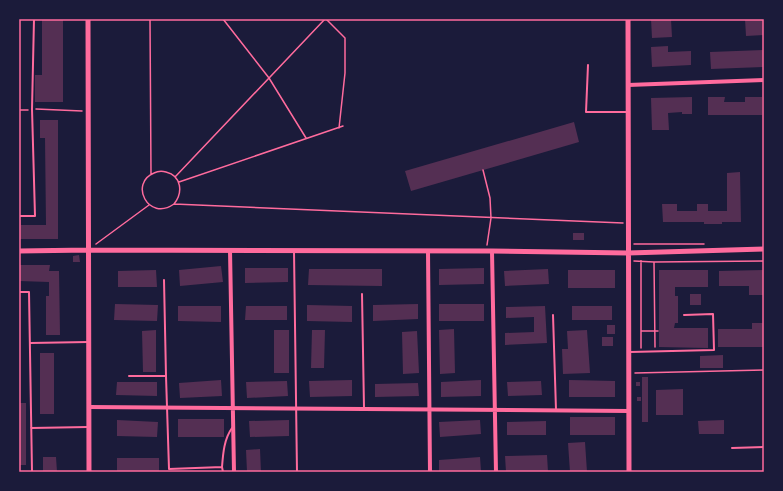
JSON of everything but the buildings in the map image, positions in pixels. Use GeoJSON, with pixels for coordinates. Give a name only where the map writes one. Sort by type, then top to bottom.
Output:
{"type":"FeatureCollection","features":[{"type":"Feature","properties":{"kind":"street"},"geometry":{"type":"LineString","coordinates":[[88,19],[90,472]]}},
{"type":"Feature","properties":{"kind":"street"},"geometry":{"type":"LineString","coordinates":[[628,19],[629,472]]}},
{"type":"Feature","properties":{"kind":"street"},"geometry":{"type":"LineString","coordinates":[[628,85],[764,80]]}},
{"type":"Feature","properties":{"kind":"street"},"geometry":{"type":"LineString","coordinates":[[19,251],[428,250],[628,253],[764,249]]}},
{"type":"Feature","properties":{"kind":"street"},"geometry":{"type":"LineString","coordinates":[[230,250],[234,472]]}},
{"type":"Feature","properties":{"kind":"street"},"geometry":{"type":"LineString","coordinates":[[428,250],[430,472]]}},
{"type":"Feature","properties":{"kind":"street"},"geometry":{"type":"LineString","coordinates":[[489,251],[496,411],[496,472]]}},
{"type":"Feature","properties":{"kind":"street"},"geometry":{"type":"LineString","coordinates":[[89,407],[629,412]]}},
{"type":"Feature","properties":{"kind":"lane"},"geometry":{"type":"LineString","coordinates":[[19,216],[35,216],[32,109],[34,19]]}},
{"type":"Feature","properties":{"kind":"lane"},"geometry":{"type":"LineString","coordinates":[[588,66],[586,112],[628,112]]}},
{"type":"Feature","properties":{"kind":"lane"},"geometry":{"type":"LineString","coordinates":[[294,250],[297,472]]}},
{"type":"Feature","properties":{"kind":"lane"},"geometry":{"type":"LineString","coordinates":[[164,280],[166,407],[169,469],[222,467]]}},
{"type":"Feature","properties":{"kind":"lane"},"geometry":{"type":"LineString","coordinates":[[19,292],[29,292],[32,472]]}},
{"type":"Feature","properties":{"kind":"lane"},"geometry":{"type":"LineString","coordinates":[[362,294],[364,409]]}},
{"type":"Feature","properties":{"kind":"lane"},"geometry":{"type":"LineString","coordinates":[[629,352],[714,350],[713,314],[684,315]]}},
{"type":"Feature","properties":{"kind":"lane"},"geometry":{"type":"LineString","coordinates":[[553,315],[556,411]]}},
{"type":"Feature","properties":{"kind":"lane"},"geometry":{"type":"LineString","coordinates":[[30,343],[89,342]]}},
{"type":"Feature","properties":{"kind":"lane"},"geometry":{"type":"LineString","coordinates":[[129,376],[166,376]]}},
{"type":"Feature","properties":{"kind":"lane"},"geometry":{"type":"LineString","coordinates":[[223,472],[223,455],[228,434],[233,427]]}},
{"type":"Feature","properties":{"kind":"lane"},"geometry":{"type":"LineString","coordinates":[[31,428],[89,428]]}},
{"type":"Feature","properties":{"kind":"lane"},"geometry":{"type":"LineString","coordinates":[[732,448],[764,447]]}},
{"type":"Feature","properties":{"kind":"path"},"geometry":{"type":"LineString","coordinates":[[150,19],[151,174]]}},
{"type":"Feature","properties":{"kind":"path"},"geometry":{"type":"LineString","coordinates":[[222,19],[269,78],[307,139]]}},
{"type":"Feature","properties":{"kind":"path"},"geometry":{"type":"LineString","coordinates":[[175,177],[325,19],[345,38],[345,73],[339,128]]}},
{"type":"Feature","properties":{"kind":"path"},"geometry":{"type":"LineString","coordinates":[[19,110],[88,111]]}},
{"type":"Feature","properties":{"kind":"path"},"geometry":{"type":"LineString","coordinates":[[179,182],[343,126]]}},
{"type":"Feature","properties":{"kind":"path"},"geometry":{"type":"LineString","coordinates":[[483,170],[490,198],[491,218],[489,251]]}},
{"type":"Feature","properties":{"kind":"path"},"geometry":{"type":"LineString","coordinates":[[157,171],[170,173],[175,177],[179,182],[180,194],[178,200],[174,204],[169,208],[157,209],[147,203],[143,197],[142,190],[146,178],[157,171]]}},
{"type":"Feature","properties":{"kind":"path"},"geometry":{"type":"LineString","coordinates":[[174,204],[628,224]]}},
{"type":"Feature","properties":{"kind":"path"},"geometry":{"type":"LineString","coordinates":[[89,250],[149,205]]}},
{"type":"Feature","properties":{"kind":"path"},"geometry":{"type":"LineString","coordinates":[[628,244],[709,244]]}},
{"type":"Feature","properties":{"kind":"path"},"geometry":{"type":"LineString","coordinates":[[628,261],[764,261]]}},
{"type":"Feature","properties":{"kind":"path"},"geometry":{"type":"LineString","coordinates":[[641,262],[641,352]]}},
{"type":"Feature","properties":{"kind":"path"},"geometry":{"type":"LineString","coordinates":[[654,262],[655,351]]}},
{"type":"Feature","properties":{"kind":"path"},"geometry":{"type":"LineString","coordinates":[[641,331],[658,331]]}},
{"type":"Feature","properties":{"kind":"path"},"geometry":{"type":"LineString","coordinates":[[629,373],[764,370]]}}]}
